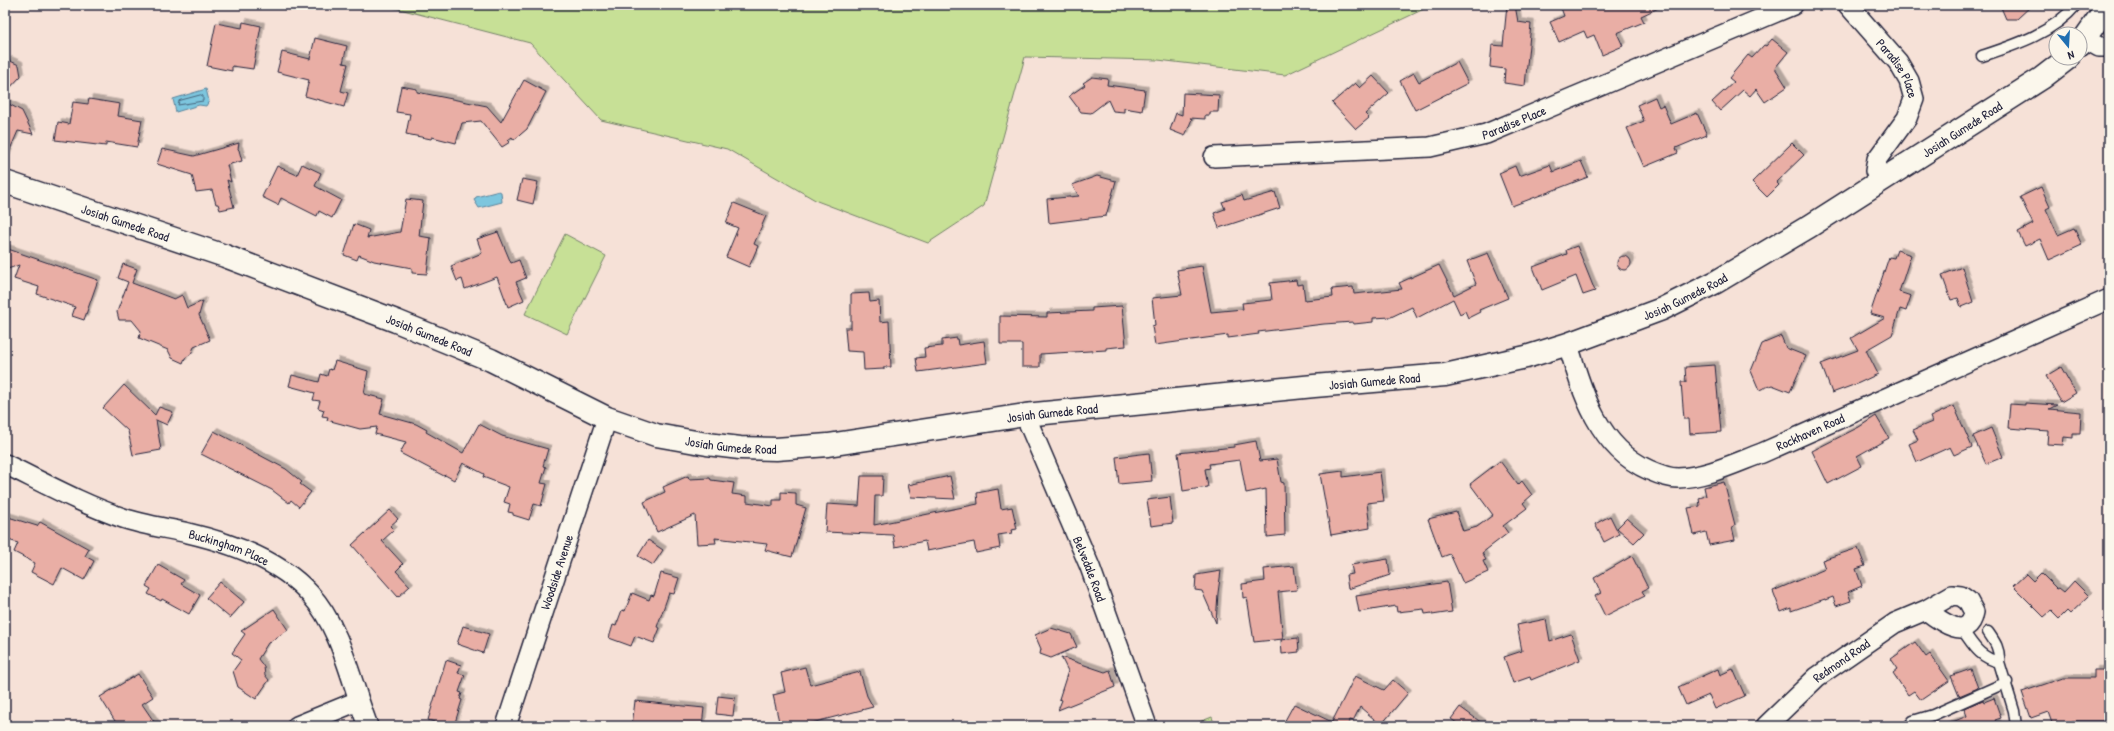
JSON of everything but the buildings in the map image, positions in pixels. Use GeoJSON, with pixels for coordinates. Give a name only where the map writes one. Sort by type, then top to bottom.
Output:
{"type":"FeatureCollection","features":[{"type":"Feature","properties":{"kind":"main road"},"geometry":{"type":"LineString","coordinates":[[2088,33],[2108,5]]}},
{"type":"Feature","properties":{"kind":"main road","name":"Josiah Gumede Road"},"geometry":{"type":"LineString","coordinates":[[5,182],[225,256],[396,321],[491,360],[607,418],[656,434],[707,444],[740,448],[776,449],[828,445],[1025,415],[1314,386],[1445,375],[1526,357],[1568,344],[1662,309],[1716,282],[1810,226],[2042,78],[2058,66]]}},
{"type":"Feature","properties":{"kind":"street","name":"Paradise Place"},"geometry":{"type":"LineString","coordinates":[[1214,157],[1430,147],[1486,134],[1793,5]]}},
{"type":"Feature","properties":{"kind":"street","name":"Paradise Place"},"geometry":{"type":"LineString","coordinates":[[1848,5],[1898,62],[1909,81],[1914,99],[1907,118],[1877,159],[1875,171],[1880,180]]}},
{"type":"Feature","properties":{"kind":"street"},"geometry":{"type":"LineString","coordinates":[[2088,44],[2099,47],[2109,47]]}},
{"type":"Feature","properties":{"kind":"street","name":"Rockhaven Road"},"geometry":{"type":"LineString","coordinates":[[1568,344],[1583,392],[1598,424],[1608,439],[1628,459],[1640,466],[1664,476],[1676,478],[1706,473],[1762,454],[2109,299]]}},
{"type":"Feature","properties":{"kind":"street","name":"Belvedale Road"},"geometry":{"type":"LineString","coordinates":[[1025,415],[1090,567],[1147,726]]}},
{"type":"Feature","properties":{"kind":"street","name":"Woodside Avenue"},"geometry":{"type":"LineString","coordinates":[[506,726],[607,418]]}},
{"type":"Feature","properties":{"kind":"street","name":"Buckingham Place"},"geometry":{"type":"LineString","coordinates":[[5,464],[91,506],[125,519],[189,533],[245,551],[284,570],[310,594],[329,619],[368,726]]}},
{"type":"Feature","properties":{"kind":"street","name":"Redmond Road"},"geometry":{"type":"LineString","coordinates":[[1766,726],[1817,677],[1895,623],[1926,610],[1944,598],[1952,595],[1961,596],[1968,601],[1974,612],[1973,620],[1961,628]]}},
{"type":"Feature","properties":{"kind":"street"},"geometry":{"type":"LineString","coordinates":[[1926,610],[1944,623],[1961,628]]}},
{"type":"Feature","properties":{"kind":"street"},"geometry":{"type":"LineString","coordinates":[[297,726],[358,701]]}},
{"type":"Feature","properties":{"kind":"lane"},"geometry":{"type":"LineString","coordinates":[[1982,56],[2014,45],[2036,35],[2056,23],[2076,5]]}},
{"type":"Feature","properties":{"kind":"lane"},"geometry":{"type":"LineString","coordinates":[[1961,628],[1979,653],[1988,659],[1999,662]]}},
{"type":"Feature","properties":{"kind":"lane"},"geometry":{"type":"LineString","coordinates":[[1988,632],[1996,643],[2000,654],[1999,662],[2014,711],[2016,726]]}},
{"type":"Feature","properties":{"kind":"lane"},"geometry":{"type":"LineString","coordinates":[[1909,726],[1913,721],[1933,715],[2006,682]]}},
{"type":"Feature","properties":{"kind":"green space"},"geometry":{"type":"Polygon","coordinates":[[[384,5],[1429,5],[1426,8],[1285,75],[1158,60],[1025,57],[984,206],[928,243],[817,201],[727,149],[601,120],[530,43],[384,5]]]}},
{"type":"Feature","properties":{"kind":"green space"},"geometry":{"type":"Polygon","coordinates":[[[565,234],[606,256],[567,334],[525,314],[565,234]]]}},
{"type":"Feature","properties":{"kind":"green space"},"geometry":{"type":"Polygon","coordinates":[[[1212,717],[1215,726],[1189,726],[1212,717]]]}},
{"type":"Feature","properties":{"kind":"water"},"geometry":{"type":"Polygon","coordinates":[[[206,89],[209,101],[206,106],[199,105],[176,112],[173,99],[206,89]]]}},
{"type":"Feature","properties":{"kind":"water"},"geometry":{"type":"Polygon","coordinates":[[[499,191],[501,192],[502,202],[479,208],[474,200],[476,197],[499,191]]]}}]}
